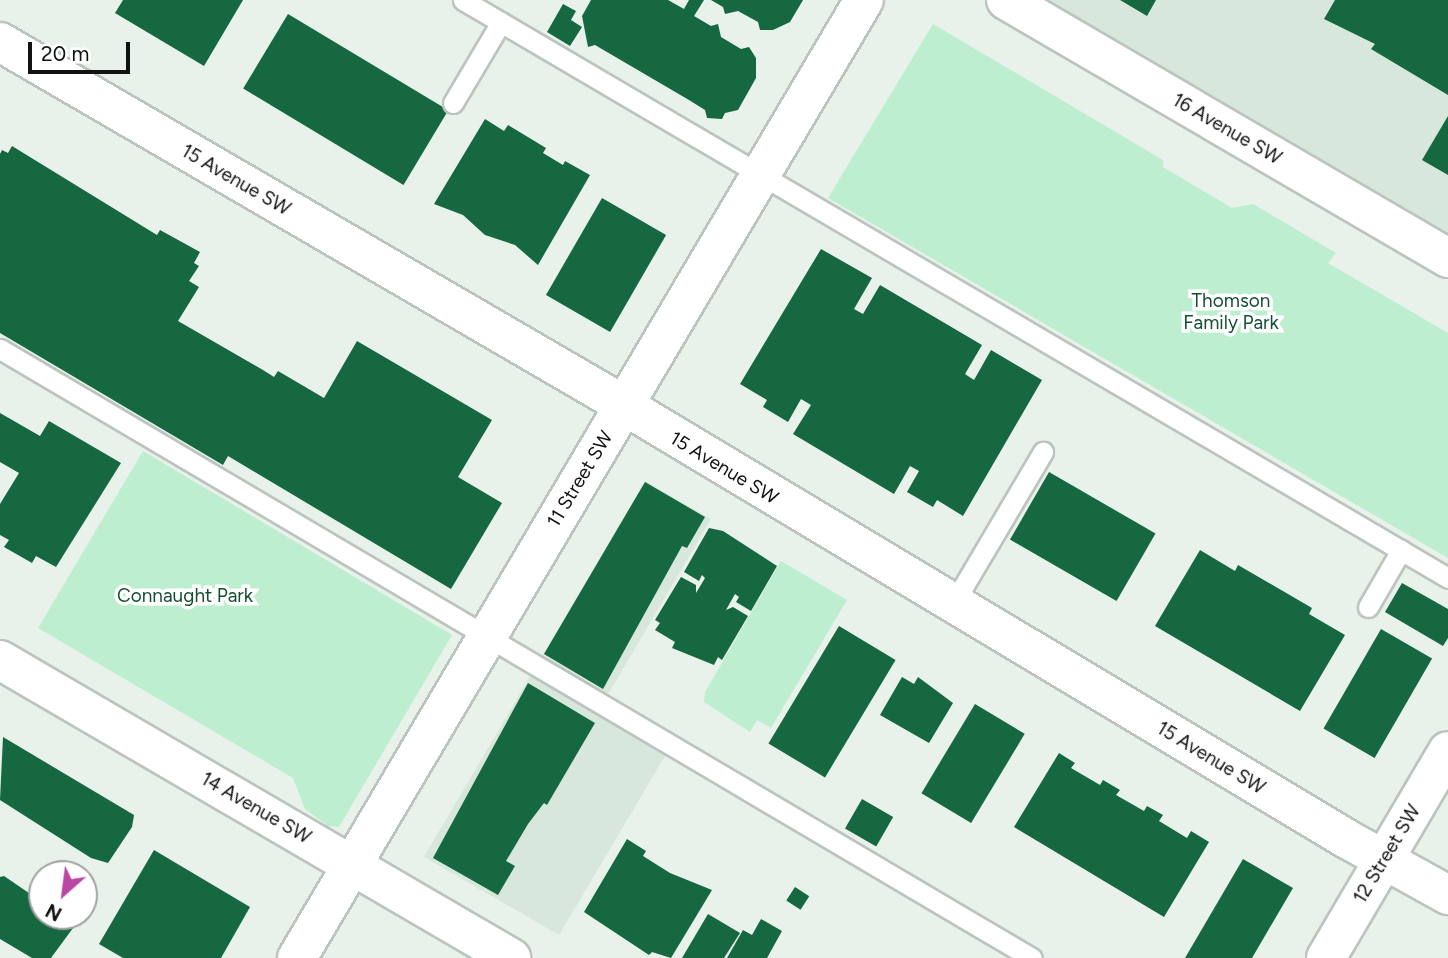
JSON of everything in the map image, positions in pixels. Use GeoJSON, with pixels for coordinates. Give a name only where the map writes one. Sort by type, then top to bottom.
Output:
{"type":"FeatureCollection","features":[{"type":"Feature","properties":{"kind":"street","name":"11 Street SW"},"geometry":{"type":"LineString","coordinates":[[296,958],[355,864],[864,0]]}},
{"type":"Feature","properties":{"kind":"street","name":"16 Avenue SW"},"geometry":{"type":"LineString","coordinates":[[1006,0],[1448,258]]}},
{"type":"Feature","properties":{"kind":"street","name":"15 Avenue SW"},"geometry":{"type":"LineString","coordinates":[[0,43],[624,406],[1345,838],[1448,895]]}},
{"type":"Feature","properties":{"kind":"street","name":"14 Avenue SW"},"geometry":{"type":"LineString","coordinates":[[0,660],[355,864],[511,958]]}},
{"type":"Feature","properties":{"kind":"street","name":"12 Street SW"},"geometry":{"type":"LineString","coordinates":[[1326,958],[1448,751]]}},
{"type":"Feature","properties":{"kind":"lane"},"geometry":{"type":"LineString","coordinates":[[463,0],[1448,579]]}},
{"type":"Feature","properties":{"kind":"lane"},"geometry":{"type":"LineString","coordinates":[[453,103],[501,22]]}},
{"type":"Feature","properties":{"kind":"lane"},"geometry":{"type":"LineString","coordinates":[[0,349],[1032,958]]}},
{"type":"Feature","properties":{"kind":"lane"},"geometry":{"type":"LineString","coordinates":[[953,604],[1043,452]]}},
{"type":"Feature","properties":{"kind":"lane"},"geometry":{"type":"LineString","coordinates":[[1368,607],[1401,551]]}},
{"type":"Feature","properties":{"kind":"shaded area"},"geometry":{"type":"Polygon","coordinates":[[[1026,0],[1448,0],[1448,245],[1026,0]]]}},
{"type":"Feature","properties":{"kind":"shaded area"},"geometry":{"type":"Polygon","coordinates":[[[645,481],[711,519],[599,710],[668,751],[559,935],[424,857],[645,481]]]}},
{"type":"Feature","properties":{"kind":"green space","name":"Thomson Family Park"},"geometry":{"type":"Polygon","coordinates":[[[933,24],[1163,160],[1163,167],[1232,208],[1253,204],[1336,253],[1328,263],[1448,333],[1448,558],[828,198],[933,24]]]}},
{"type":"Feature","properties":{"kind":"green space","name":"Connaught Park"},"geometry":{"type":"Polygon","coordinates":[[[143,451],[452,635],[339,827],[328,826],[305,809],[293,778],[38,628],[143,451]]]}},
{"type":"Feature","properties":{"kind":"green space"},"geometry":{"type":"Polygon","coordinates":[[[781,561],[847,600],[771,728],[757,720],[750,732],[704,702],[705,692],[781,561]]]}},
{"type":"Feature","properties":{"kind":"building"},"geometry":{"type":"Polygon","coordinates":[[[123,0],[243,0],[204,66],[115,13],[123,0]]]}},
{"type":"Feature","properties":{"kind":"building"},"geometry":{"type":"Polygon","coordinates":[[[591,0],[668,0],[684,9],[689,0],[704,0],[694,16],[711,26],[718,24],[721,37],[741,49],[749,47],[756,58],[756,78],[738,110],[725,113],[722,119],[707,118],[705,110],[689,100],[595,45],[588,47],[582,16],[591,0]]]}},
{"type":"Feature","properties":{"kind":"building"},"geometry":{"type":"Polygon","coordinates":[[[711,0],[803,0],[790,22],[773,30],[760,30],[758,22],[738,11],[725,14],[723,7],[711,0]]]}},
{"type":"Feature","properties":{"kind":"building"},"geometry":{"type":"Polygon","coordinates":[[[1120,0],[1156,0],[1147,16],[1120,0]]]}},
{"type":"Feature","properties":{"kind":"building"},"geometry":{"type":"Polygon","coordinates":[[[1335,0],[1448,0],[1448,95],[1371,49],[1375,44],[1324,19],[1335,0]]]}},
{"type":"Feature","properties":{"kind":"building"},"geometry":{"type":"Polygon","coordinates":[[[563,4],[576,11],[571,20],[582,27],[570,46],[547,32],[563,4]]]}},
{"type":"Feature","properties":{"kind":"building"},"geometry":{"type":"Polygon","coordinates":[[[288,14],[448,110],[403,185],[243,89],[288,14]]]}},
{"type":"Feature","properties":{"kind":"building"},"geometry":{"type":"Polygon","coordinates":[[[1448,116],[1448,175],[1422,160],[1448,116]]]}},
{"type":"Feature","properties":{"kind":"building"},"geometry":{"type":"Polygon","coordinates":[[[485,119],[504,131],[508,125],[546,148],[543,153],[563,165],[565,161],[590,175],[538,265],[515,245],[485,235],[463,215],[434,204],[485,119]]]}},
{"type":"Feature","properties":{"kind":"building"},"geometry":{"type":"Polygon","coordinates":[[[12,146],[157,235],[160,230],[200,252],[194,263],[199,266],[189,281],[199,287],[178,321],[274,377],[278,371],[324,398],[357,341],[492,420],[458,477],[502,503],[451,589],[228,456],[223,465],[0,333],[0,154],[2,150],[8,153],[12,146]]]}},
{"type":"Feature","properties":{"kind":"building"},"geometry":{"type":"Polygon","coordinates":[[[602,198],[666,235],[610,332],[546,295],[602,198]]]}},
{"type":"Feature","properties":{"kind":"building"},"geometry":{"type":"Polygon","coordinates":[[[821,249],[872,278],[854,309],[863,314],[880,285],[982,345],[965,374],[974,380],[991,350],[1042,380],[963,516],[937,500],[933,507],[907,492],[919,471],[910,466],[894,494],[793,434],[811,405],[801,399],[788,422],[763,407],[767,400],[740,384],[821,249]]]}},
{"type":"Feature","properties":{"kind":"building"},"geometry":{"type":"Polygon","coordinates":[[[0,413],[40,436],[49,421],[121,463],[56,567],[36,556],[32,563],[4,547],[9,540],[0,535],[0,504],[19,473],[0,462],[0,413]]]}},
{"type":"Feature","properties":{"kind":"building"},"geometry":{"type":"Polygon","coordinates":[[[1049,472],[1156,534],[1117,601],[1010,540],[1049,472]]]}},
{"type":"Feature","properties":{"kind":"building"},"geometry":{"type":"Polygon","coordinates":[[[645,482],[705,517],[687,548],[682,546],[603,689],[544,654],[645,482]]]}},
{"type":"Feature","properties":{"kind":"building"},"geometry":{"type":"Polygon","coordinates":[[[709,528],[723,531],[777,566],[751,611],[736,602],[739,597],[735,594],[726,610],[733,607],[748,616],[722,660],[718,657],[714,665],[672,648],[675,642],[655,630],[660,623],[655,620],[681,577],[696,585],[696,593],[705,578],[702,575],[699,581],[684,572],[709,528]]]}},
{"type":"Feature","properties":{"kind":"building"},"geometry":{"type":"Polygon","coordinates":[[[1200,550],[1235,571],[1238,565],[1312,608],[1309,614],[1345,635],[1300,711],[1155,626],[1200,550]]]}},
{"type":"Feature","properties":{"kind":"building"},"geometry":{"type":"Polygon","coordinates":[[[1402,583],[1448,609],[1448,638],[1443,646],[1385,612],[1402,583]]]}},
{"type":"Feature","properties":{"kind":"building"},"geometry":{"type":"Polygon","coordinates":[[[839,626],[896,660],[825,777],[768,743],[839,626]]]}},
{"type":"Feature","properties":{"kind":"building"},"geometry":{"type":"Polygon","coordinates":[[[1381,629],[1432,659],[1375,758],[1324,729],[1381,629]]]}},
{"type":"Feature","properties":{"kind":"building"},"geometry":{"type":"Polygon","coordinates":[[[902,677],[914,684],[918,677],[953,703],[929,743],[880,715],[902,677]]]}},
{"type":"Feature","properties":{"kind":"building"},"geometry":{"type":"Polygon","coordinates":[[[528,683],[595,723],[547,805],[544,803],[528,824],[506,861],[515,866],[498,895],[433,858],[528,683]]]}},
{"type":"Feature","properties":{"kind":"building"},"geometry":{"type":"Polygon","coordinates":[[[975,704],[1025,734],[971,823],[921,793],[975,704]]]}},
{"type":"Feature","properties":{"kind":"building"},"geometry":{"type":"Polygon","coordinates":[[[3,737],[134,815],[132,827],[108,863],[91,858],[0,800],[3,737]]]}},
{"type":"Feature","properties":{"kind":"building"},"geometry":{"type":"Polygon","coordinates":[[[1059,753],[1075,763],[1071,768],[1100,785],[1103,780],[1120,790],[1116,795],[1144,811],[1147,806],[1163,815],[1159,821],[1187,838],[1191,831],[1209,842],[1164,917],[1014,827],[1059,753]]]}},
{"type":"Feature","properties":{"kind":"building"},"geometry":{"type":"Polygon","coordinates":[[[862,799],[893,817],[876,846],[845,828],[862,799]]]}},
{"type":"Feature","properties":{"kind":"building"},"geometry":{"type":"Polygon","coordinates":[[[627,839],[646,851],[643,856],[670,873],[712,890],[671,958],[652,952],[649,955],[584,912],[627,839]]]}},
{"type":"Feature","properties":{"kind":"building"},"geometry":{"type":"Polygon","coordinates":[[[154,850],[250,907],[221,958],[123,958],[99,944],[154,850]]]}},
{"type":"Feature","properties":{"kind":"building"},"geometry":{"type":"Polygon","coordinates":[[[1243,859],[1293,888],[1252,958],[1185,958],[1243,859]]]}},
{"type":"Feature","properties":{"kind":"building"},"geometry":{"type":"Polygon","coordinates":[[[4,876],[28,892],[28,930],[72,930],[51,958],[32,958],[0,939],[0,877],[4,876]]]}},
{"type":"Feature","properties":{"kind":"building"},"geometry":{"type":"Polygon","coordinates":[[[795,887],[809,896],[801,910],[786,900],[795,887]]]}},
{"type":"Feature","properties":{"kind":"building"},"geometry":{"type":"Polygon","coordinates":[[[708,914],[740,933],[724,958],[682,958],[708,914]]]}},
{"type":"Feature","properties":{"kind":"building"},"geometry":{"type":"Polygon","coordinates":[[[761,919],[782,931],[767,958],[727,958],[743,930],[752,935],[761,919]]]}}]}
